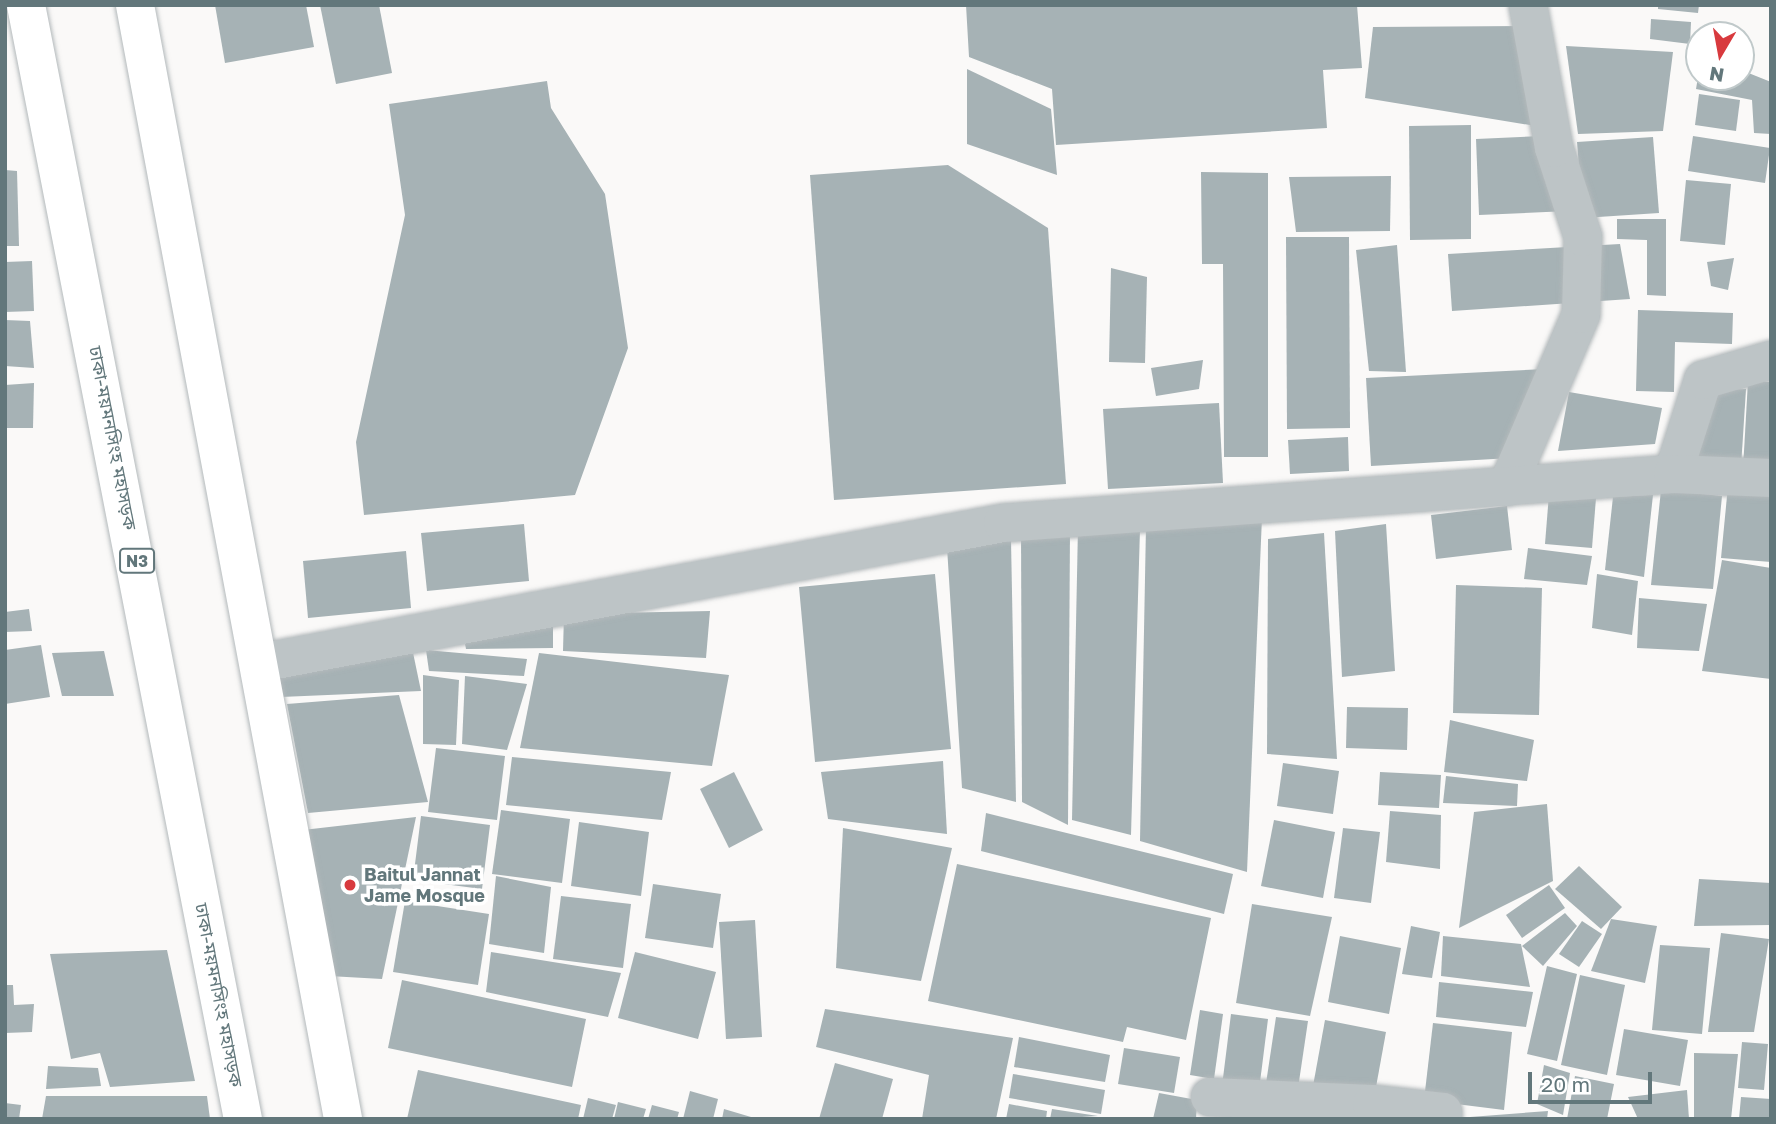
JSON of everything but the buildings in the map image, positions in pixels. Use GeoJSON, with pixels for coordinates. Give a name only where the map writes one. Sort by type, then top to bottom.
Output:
{"type":"FeatureCollection","features":[{"type":"Feature","properties":{"kind":"highway","name":"ঢাকা-ময়মনসিংহ মহাসড়ক"},"geometry":{"type":"LineString","coordinates":[[26,5],[243,1119]]}},
{"type":"Feature","properties":{"kind":"highway"},"geometry":{"type":"LineString","coordinates":[[135,5],[260,663],[343,1119]]}},
{"type":"Feature","properties":{"kind":"street"},"geometry":{"type":"LineString","coordinates":[[1507,487],[1581,314],[1583,237],[1554,148],[1528,5]]}},
{"type":"Feature","properties":{"kind":"street"},"geometry":{"type":"LineString","coordinates":[[1673,474],[1703,380],[1771,360]]}},
{"type":"Feature","properties":{"kind":"street"},"geometry":{"type":"LineString","coordinates":[[260,663],[1003,523],[1673,474],[1771,478]]}},
{"type":"Feature","properties":{"kind":"street"},"geometry":{"type":"LineString","coordinates":[[1210,1097],[1372,1104],[1443,1111],[1443,1119]]}},
{"type":"Feature","properties":{"kind":"place","name":"Baitul Jannat Jame Mosque"},"geometry":{"type":"Point","coordinates":[350,885]}}]}
